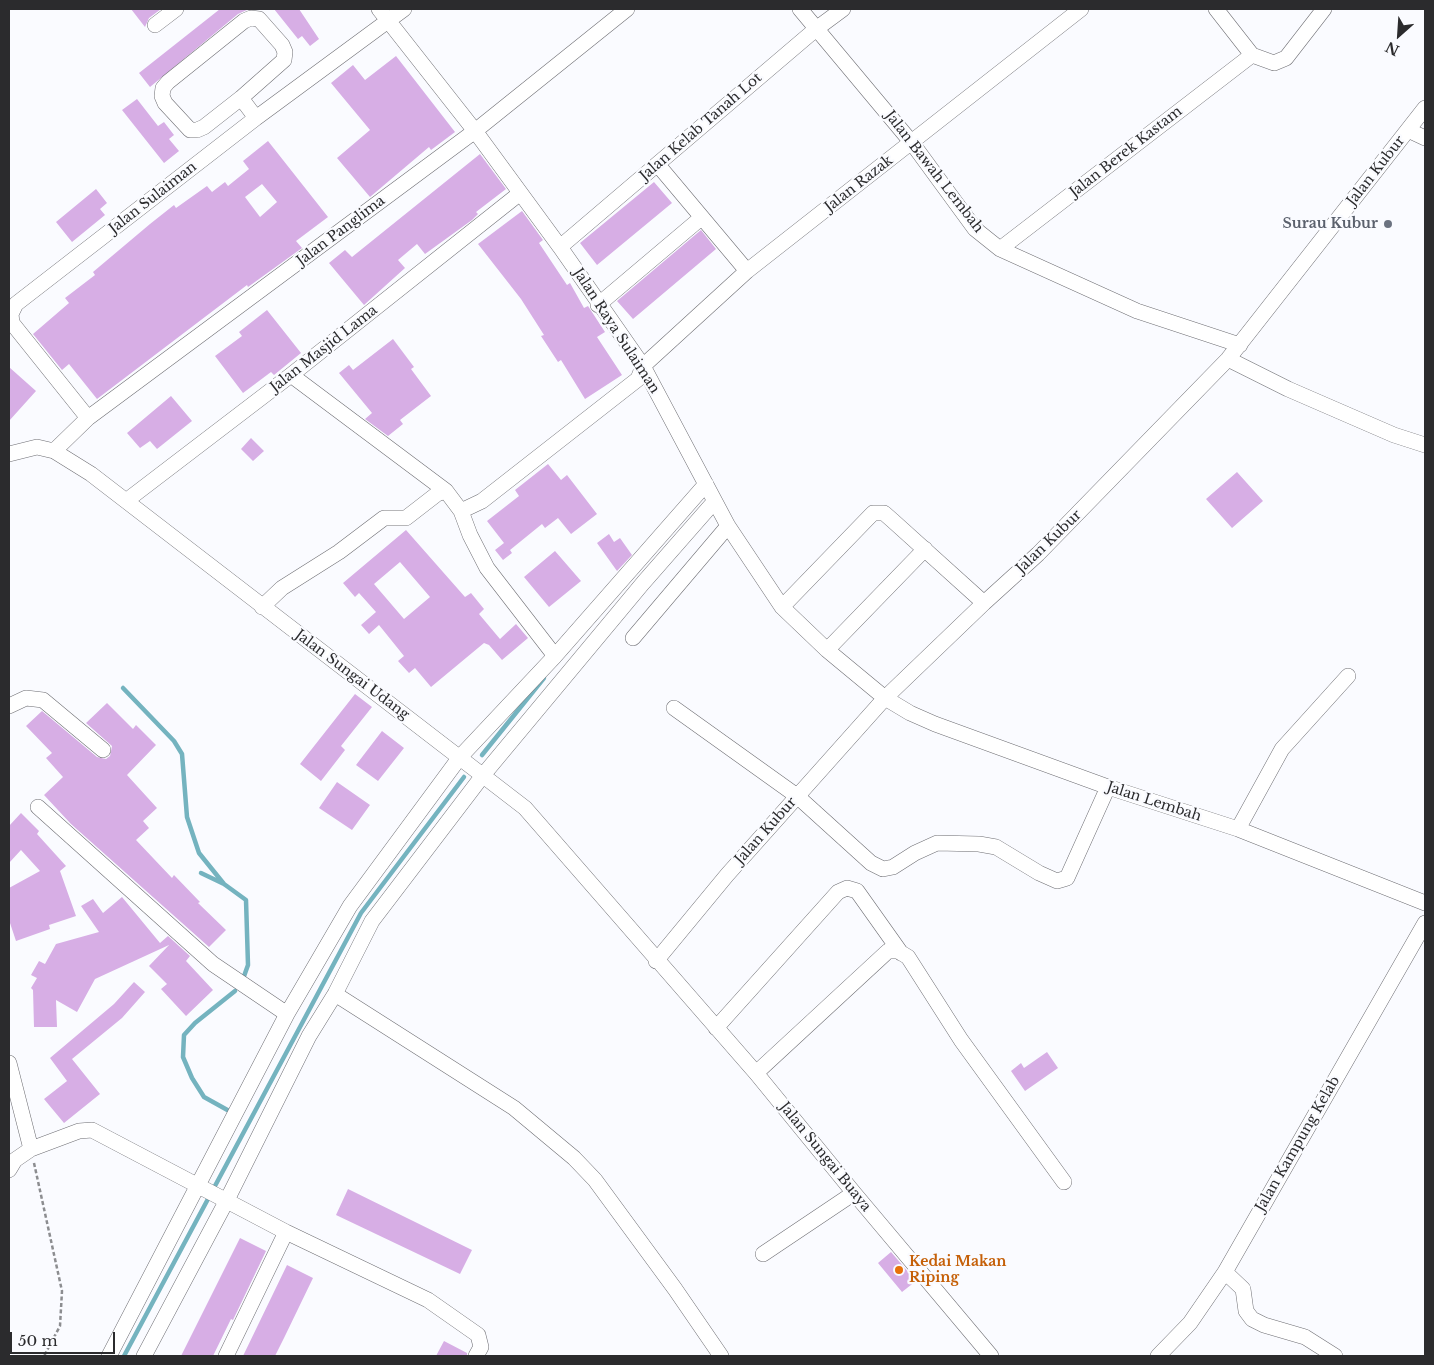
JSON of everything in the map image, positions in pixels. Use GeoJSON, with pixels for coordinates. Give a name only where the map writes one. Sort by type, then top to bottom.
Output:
{"type":"FeatureCollection","features":[{"type":"Feature","properties":{"kind":"street"},"geometry":{"type":"LineString","coordinates":[[155,25],[176,9]]}},
{"type":"Feature","properties":{"kind":"street","name":"Jalan Raya Sulaiman"},"geometry":{"type":"LineString","coordinates":[[379,9],[475,131],[519,194],[560,247],[598,305],[642,366],[714,502],[782,606],[827,650],[885,698]]}},
{"type":"Feature","properties":{"kind":"street","name":"Jalan Sulaiman"},"geometry":{"type":"LineString","coordinates":[[88,418],[12,323],[11,314],[16,304],[256,118],[404,9]]}},
{"type":"Feature","properties":{"kind":"street","name":"Jalan Panglima"},"geometry":{"type":"LineString","coordinates":[[54,451],[88,418],[475,131],[627,9]]}},
{"type":"Feature","properties":{"kind":"street","name":"Jalan Bawah Lembah"},"geometry":{"type":"LineString","coordinates":[[800,9],[912,143],[975,229],[1000,248],[1137,311],[1240,345]]}},
{"type":"Feature","properties":{"kind":"street","name":"Jalan Kelab Tanah Lot"},"geometry":{"type":"LineString","coordinates":[[560,247],[816,29],[843,9]]}},
{"type":"Feature","properties":{"kind":"street","name":"Jalan Razak"},"geometry":{"type":"LineString","coordinates":[[461,511],[482,501],[638,378],[642,366],[747,271],[1081,9]]}},
{"type":"Feature","properties":{"kind":"street"},"geometry":{"type":"LineString","coordinates":[[1216,9],[1252,55],[1274,63],[1286,58],[1324,9]]}},
{"type":"Feature","properties":{"kind":"street"},"geometry":{"type":"LineString","coordinates":[[251,18],[258,19],[282,46],[285,52],[284,60],[241,98],[197,130],[190,130],[162,96],[163,88],[175,76],[244,21],[251,18]]}},
{"type":"Feature","properties":{"kind":"street","name":"Jalan Berek Kastam"},"geometry":{"type":"LineString","coordinates":[[1000,248],[1252,55]]}},
{"type":"Feature","properties":{"kind":"street"},"geometry":{"type":"LineString","coordinates":[[241,98],[256,118]]}},
{"type":"Feature","properties":{"kind":"street","name":"Jalan Kubur"},"geometry":{"type":"LineString","coordinates":[[656,961],[727,875],[885,698],[1038,554],[1228,359],[1425,108]]}},
{"type":"Feature","properties":{"kind":"street"},"geometry":{"type":"LineString","coordinates":[[1408,130],[1425,138]]}},
{"type":"Feature","properties":{"kind":"street"},"geometry":{"type":"LineString","coordinates":[[658,164],[747,271]]}},
{"type":"Feature","properties":{"kind":"street","name":"Jalan Masjid Lama"},"geometry":{"type":"LineString","coordinates":[[126,500],[291,375],[519,194]]}},
{"type":"Feature","properties":{"kind":"street"},"geometry":{"type":"LineString","coordinates":[[598,305],[701,218]]}},
{"type":"Feature","properties":{"kind":"street"},"geometry":{"type":"LineString","coordinates":[[1228,359],[1394,435],[1425,445]]}},
{"type":"Feature","properties":{"kind":"street"},"geometry":{"type":"LineString","coordinates":[[291,375],[422,476],[446,491],[461,511],[470,535],[487,568],[555,656]]}},
{"type":"Feature","properties":{"kind":"street","name":"Jalan Sungai Udang"},"geometry":{"type":"LineString","coordinates":[[9,454],[37,447],[54,451],[91,474],[262,608],[484,774],[525,808],[537,821],[656,961]]}},
{"type":"Feature","properties":{"kind":"street"},"geometry":{"type":"LineString","coordinates":[[109,1356],[201,1188],[287,1014],[350,906],[460,757],[555,656],[706,484]]}},
{"type":"Feature","properties":{"kind":"street"},"geometry":{"type":"LineString","coordinates":[[262,608],[282,588],[339,552],[384,518],[406,518],[437,494],[446,491]]}},
{"type":"Feature","properties":{"kind":"street"},"geometry":{"type":"LineString","coordinates":[[144,1356],[309,1036],[335,994],[372,921],[484,774],[643,583],[714,502]]}},
{"type":"Feature","properties":{"kind":"street"},"geometry":{"type":"LineString","coordinates":[[782,606],[873,513],[884,513],[984,603]]}},
{"type":"Feature","properties":{"kind":"street"},"geometry":{"type":"LineString","coordinates":[[633,638],[728,526]]}},
{"type":"Feature","properties":{"kind":"street"},"geometry":{"type":"LineString","coordinates":[[827,650],[925,550]]}},
{"type":"Feature","properties":{"kind":"street"},"geometry":{"type":"LineString","coordinates":[[643,583],[665,600]]}},
{"type":"Feature","properties":{"kind":"street"},"geometry":{"type":"LineString","coordinates":[[1238,829],[1282,749],[1348,676]]}},
{"type":"Feature","properties":{"kind":"street"},"geometry":{"type":"LineString","coordinates":[[9,706],[26,698],[43,700],[102,750]]}},
{"type":"Feature","properties":{"kind":"street","name":"Jalan Lembah"},"geometry":{"type":"LineString","coordinates":[[885,698],[910,714],[935,724],[1108,787],[1238,829],[1425,903]]}},
{"type":"Feature","properties":{"kind":"street"},"geometry":{"type":"LineString","coordinates":[[674,708],[797,796],[871,863],[884,870],[937,843],[979,844],[996,847],[1039,873],[1057,880],[1067,878],[1108,787]]}},
{"type":"Feature","properties":{"kind":"street"},"geometry":{"type":"LineString","coordinates":[[38,807],[213,964],[287,1014]]}},
{"type":"Feature","properties":{"kind":"street"},"geometry":{"type":"LineString","coordinates":[[716,1028],[838,892],[847,888],[858,891],[901,953]]}},
{"type":"Feature","properties":{"kind":"street","name":"Jalan Kampung Kelab"},"geometry":{"type":"LineString","coordinates":[[1158,1356],[1190,1323],[1225,1272],[1425,923]]}},
{"type":"Feature","properties":{"kind":"street"},"geometry":{"type":"LineString","coordinates":[[756,1073],[888,951],[898,951],[908,957],[961,1040],[1064,1182]]}},
{"type":"Feature","properties":{"kind":"street","name":"Jalan Sungai Buaya"},"geometry":{"type":"LineString","coordinates":[[656,961],[756,1073],[854,1194],[991,1356]]}},
{"type":"Feature","properties":{"kind":"street"},"geometry":{"type":"LineString","coordinates":[[335,994],[514,1108],[574,1158],[612,1204],[721,1356]]}},
{"type":"Feature","properties":{"kind":"street"},"geometry":{"type":"LineString","coordinates":[[9,1063],[32,1149]]}},
{"type":"Feature","properties":{"kind":"street"},"geometry":{"type":"LineString","coordinates":[[9,1170],[15,1160],[32,1149],[79,1131],[92,1130],[286,1232],[428,1300],[478,1335],[481,1347],[476,1356]]}},
{"type":"Feature","properties":{"kind":"street"},"geometry":{"type":"LineString","coordinates":[[763,1254],[854,1194]]}},
{"type":"Feature","properties":{"kind":"street"},"geometry":{"type":"LineString","coordinates":[[226,1356],[286,1232]]}},
{"type":"Feature","properties":{"kind":"street"},"geometry":{"type":"LineString","coordinates":[[1225,1272],[1243,1290],[1246,1311],[1252,1319],[1264,1325],[1305,1337],[1335,1356]]}},
{"type":"Feature","properties":{"kind":"path"},"geometry":{"type":"LineString","coordinates":[[32,1149],[62,1291],[60,1326],[44,1356]]}},
{"type":"Feature","properties":{"kind":"building"},"geometry":{"type":"Polygon","coordinates":[[[131,9],[161,9],[149,18],[145,27],[131,9]]]}},
{"type":"Feature","properties":{"kind":"building"},"geometry":{"type":"Polygon","coordinates":[[[220,9],[249,9],[238,14],[150,87],[139,73],[220,9]]]}},
{"type":"Feature","properties":{"kind":"building"},"geometry":{"type":"Polygon","coordinates":[[[274,9],[299,9],[319,39],[310,46],[302,36],[298,39],[274,9]]]}},
{"type":"Feature","properties":{"kind":"building"},"geometry":{"type":"Polygon","coordinates":[[[396,56],[455,132],[431,150],[429,147],[370,197],[337,158],[370,130],[331,83],[353,65],[365,80],[396,56]]]}},
{"type":"Feature","properties":{"kind":"building"},"geometry":{"type":"Polygon","coordinates":[[[137,99],[158,126],[164,122],[174,135],[169,139],[179,151],[164,163],[122,110],[137,99]]]}},
{"type":"Feature","properties":{"kind":"building"},"geometry":{"type":"Polygon","coordinates":[[[268,141],[328,217],[296,241],[302,248],[248,287],[247,285],[97,399],[69,364],[62,370],[33,334],[69,303],[65,298],[95,275],[93,272],[150,224],[174,205],[176,208],[207,186],[212,192],[225,182],[228,186],[249,169],[243,161],[268,141]],[[262,184],[245,197],[260,217],[277,202],[262,184]]]}},
{"type":"Feature","properties":{"kind":"building"},"geometry":{"type":"Polygon","coordinates":[[[480,154],[506,189],[476,212],[478,214],[472,220],[425,254],[417,244],[398,260],[405,268],[364,305],[329,263],[345,250],[352,257],[480,154]]]}},
{"type":"Feature","properties":{"kind":"building"},"geometry":{"type":"Polygon","coordinates":[[[654,182],[672,203],[597,265],[580,243],[654,182]]]}},
{"type":"Feature","properties":{"kind":"building"},"geometry":{"type":"Polygon","coordinates":[[[96,189],[107,203],[100,209],[105,215],[72,242],[56,222],[96,189]]]}},
{"type":"Feature","properties":{"kind":"building"},"geometry":{"type":"Polygon","coordinates":[[[522,211],[543,240],[539,243],[567,285],[570,283],[584,308],[588,306],[605,332],[597,337],[622,375],[585,399],[561,360],[558,362],[541,336],[544,335],[521,299],[478,244],[522,211]]]}},
{"type":"Feature","properties":{"kind":"building"},"geometry":{"type":"Polygon","coordinates":[[[701,230],[716,249],[633,319],[617,301],[701,230]]]}},
{"type":"Feature","properties":{"kind":"building"},"geometry":{"type":"Polygon","coordinates":[[[267,310],[301,353],[274,375],[271,372],[243,393],[215,356],[242,336],[239,332],[267,310]]]}},
{"type":"Feature","properties":{"kind":"building"},"geometry":{"type":"Polygon","coordinates":[[[393,339],[414,367],[411,369],[431,396],[400,420],[403,424],[388,436],[365,419],[372,413],[339,373],[349,365],[353,370],[393,339]]]}},
{"type":"Feature","properties":{"kind":"building"},"geometry":{"type":"Polygon","coordinates":[[[9,367],[36,391],[9,421],[9,367]]]}},
{"type":"Feature","properties":{"kind":"building"},"geometry":{"type":"Polygon","coordinates":[[[171,396],[192,421],[157,449],[150,441],[140,448],[127,433],[171,396]]]}},
{"type":"Feature","properties":{"kind":"building"},"geometry":{"type":"Polygon","coordinates":[[[251,438],[264,451],[253,461],[241,449],[251,438]]]}},
{"type":"Feature","properties":{"kind":"building"},"geometry":{"type":"Polygon","coordinates":[[[548,464],[561,480],[567,475],[597,514],[571,534],[558,518],[545,528],[542,524],[510,550],[512,553],[503,560],[495,550],[504,543],[487,521],[519,496],[515,490],[548,464]]]}},
{"type":"Feature","properties":{"kind":"building"},"geometry":{"type":"Polygon","coordinates":[[[1237,472],[1263,501],[1232,528],[1206,499],[1237,472]]]}},
{"type":"Feature","properties":{"kind":"building"},"geometry":{"type":"Polygon","coordinates":[[[406,530],[465,597],[471,593],[484,609],[479,614],[500,639],[516,624],[528,638],[502,660],[489,645],[484,643],[431,687],[415,668],[409,673],[398,661],[404,656],[379,625],[369,634],[361,625],[376,612],[359,593],[355,597],[343,583],[406,530]],[[400,562],[374,584],[404,619],[430,597],[400,562]]]}},
{"type":"Feature","properties":{"kind":"building"},"geometry":{"type":"Polygon","coordinates":[[[609,534],[614,542],[620,538],[632,555],[617,571],[597,543],[609,534]]]}},
{"type":"Feature","properties":{"kind":"building"},"geometry":{"type":"Polygon","coordinates":[[[555,551],[581,581],[549,607],[524,577],[555,551]]]}},
{"type":"Feature","properties":{"kind":"building"},"geometry":{"type":"Polygon","coordinates":[[[355,694],[372,707],[341,746],[345,750],[321,781],[300,764],[355,694]]]}},
{"type":"Feature","properties":{"kind":"building"},"geometry":{"type":"Polygon","coordinates":[[[107,703],[133,729],[136,725],[156,745],[127,775],[157,808],[143,821],[149,828],[136,840],[172,878],[174,875],[200,902],[198,903],[226,930],[209,947],[71,824],[44,795],[63,777],[46,758],[52,753],[26,726],[42,711],[97,757],[106,759],[110,756],[112,746],[86,723],[107,703]]]}},
{"type":"Feature","properties":{"kind":"building"},"geometry":{"type":"Polygon","coordinates":[[[382,731],[404,748],[378,781],[356,765],[382,731]]]}},
{"type":"Feature","properties":{"kind":"building"},"geometry":{"type":"Polygon","coordinates":[[[337,782],[370,805],[352,830],[319,808],[337,782]]]}},
{"type":"Feature","properties":{"kind":"building"},"geometry":{"type":"Polygon","coordinates":[[[21,813],[39,831],[37,834],[66,866],[60,871],[76,916],[49,925],[50,929],[16,941],[9,920],[9,888],[40,871],[21,850],[9,863],[9,826],[21,813]]]}},
{"type":"Feature","properties":{"kind":"building"},"geometry":{"type":"Polygon","coordinates":[[[122,897],[160,943],[168,936],[190,956],[186,961],[213,990],[186,1016],[161,989],[167,984],[149,966],[169,945],[95,979],[77,1012],[56,1000],[57,1027],[34,1027],[33,990],[31,988],[37,978],[31,975],[39,961],[45,964],[56,944],[99,932],[81,906],[93,899],[103,913],[122,897]]]}},
{"type":"Feature","properties":{"kind":"building"},"geometry":{"type":"Polygon","coordinates":[[[134,982],[145,992],[122,1018],[72,1059],[100,1094],[64,1123],[44,1099],[67,1081],[50,1058],[114,1004],[134,982]]]}},
{"type":"Feature","properties":{"kind":"building"},"geometry":{"type":"Polygon","coordinates":[[[1047,1052],[1058,1068],[1025,1091],[1011,1071],[1021,1063],[1024,1068],[1047,1052]]]}},
{"type":"Feature","properties":{"kind":"building"},"geometry":{"type":"Polygon","coordinates":[[[348,1189],[472,1250],[460,1274],[336,1215],[348,1189]]]}},
{"type":"Feature","properties":{"kind":"building"},"geometry":{"type":"Polygon","coordinates":[[[240,1238],[266,1251],[233,1320],[231,1319],[213,1356],[181,1356],[240,1238]]]}},
{"type":"Feature","properties":{"kind":"building","name":"Kedai Makan Riping"},"geometry":{"type":"Polygon","coordinates":[[[891,1252],[916,1281],[902,1292],[878,1263],[891,1252]]]}},
{"type":"Feature","properties":{"kind":"building"},"geometry":{"type":"Polygon","coordinates":[[[287,1265],[313,1278],[284,1338],[275,1356],[243,1356],[287,1265]]]}},
{"type":"Feature","properties":{"kind":"building"},"geometry":{"type":"Polygon","coordinates":[[[444,1341],[467,1353],[467,1356],[436,1356],[444,1341]]]}},
{"type":"Feature","properties":{"kind":"waterway"},"geometry":{"type":"LineString","coordinates":[[482,755],[544,678]]}},
{"type":"Feature","properties":{"kind":"waterway"},"geometry":{"type":"LineString","coordinates":[[123,688],[174,741],[182,754],[187,817],[199,853],[224,884]]}},
{"type":"Feature","properties":{"kind":"waterway"},"geometry":{"type":"LineString","coordinates":[[124,1356],[361,913],[464,777]]}},
{"type":"Feature","properties":{"kind":"waterway"},"geometry":{"type":"LineString","coordinates":[[201,873],[224,884],[246,900],[248,965],[243,979]]}},
{"type":"Feature","properties":{"kind":"waterway"},"geometry":{"type":"LineString","coordinates":[[231,1112],[204,1097],[192,1078],[183,1057],[184,1035],[195,1023],[235,991]]}},
{"type":"Feature","properties":{"kind":"place","name":"Surau Kubur"},"geometry":{"type":"Point","coordinates":[1388,224]}},
{"type":"Feature","properties":{"kind":"place","name":"Kedai Makan Riping"},"geometry":{"type":"Point","coordinates":[899,1270]}}]}
